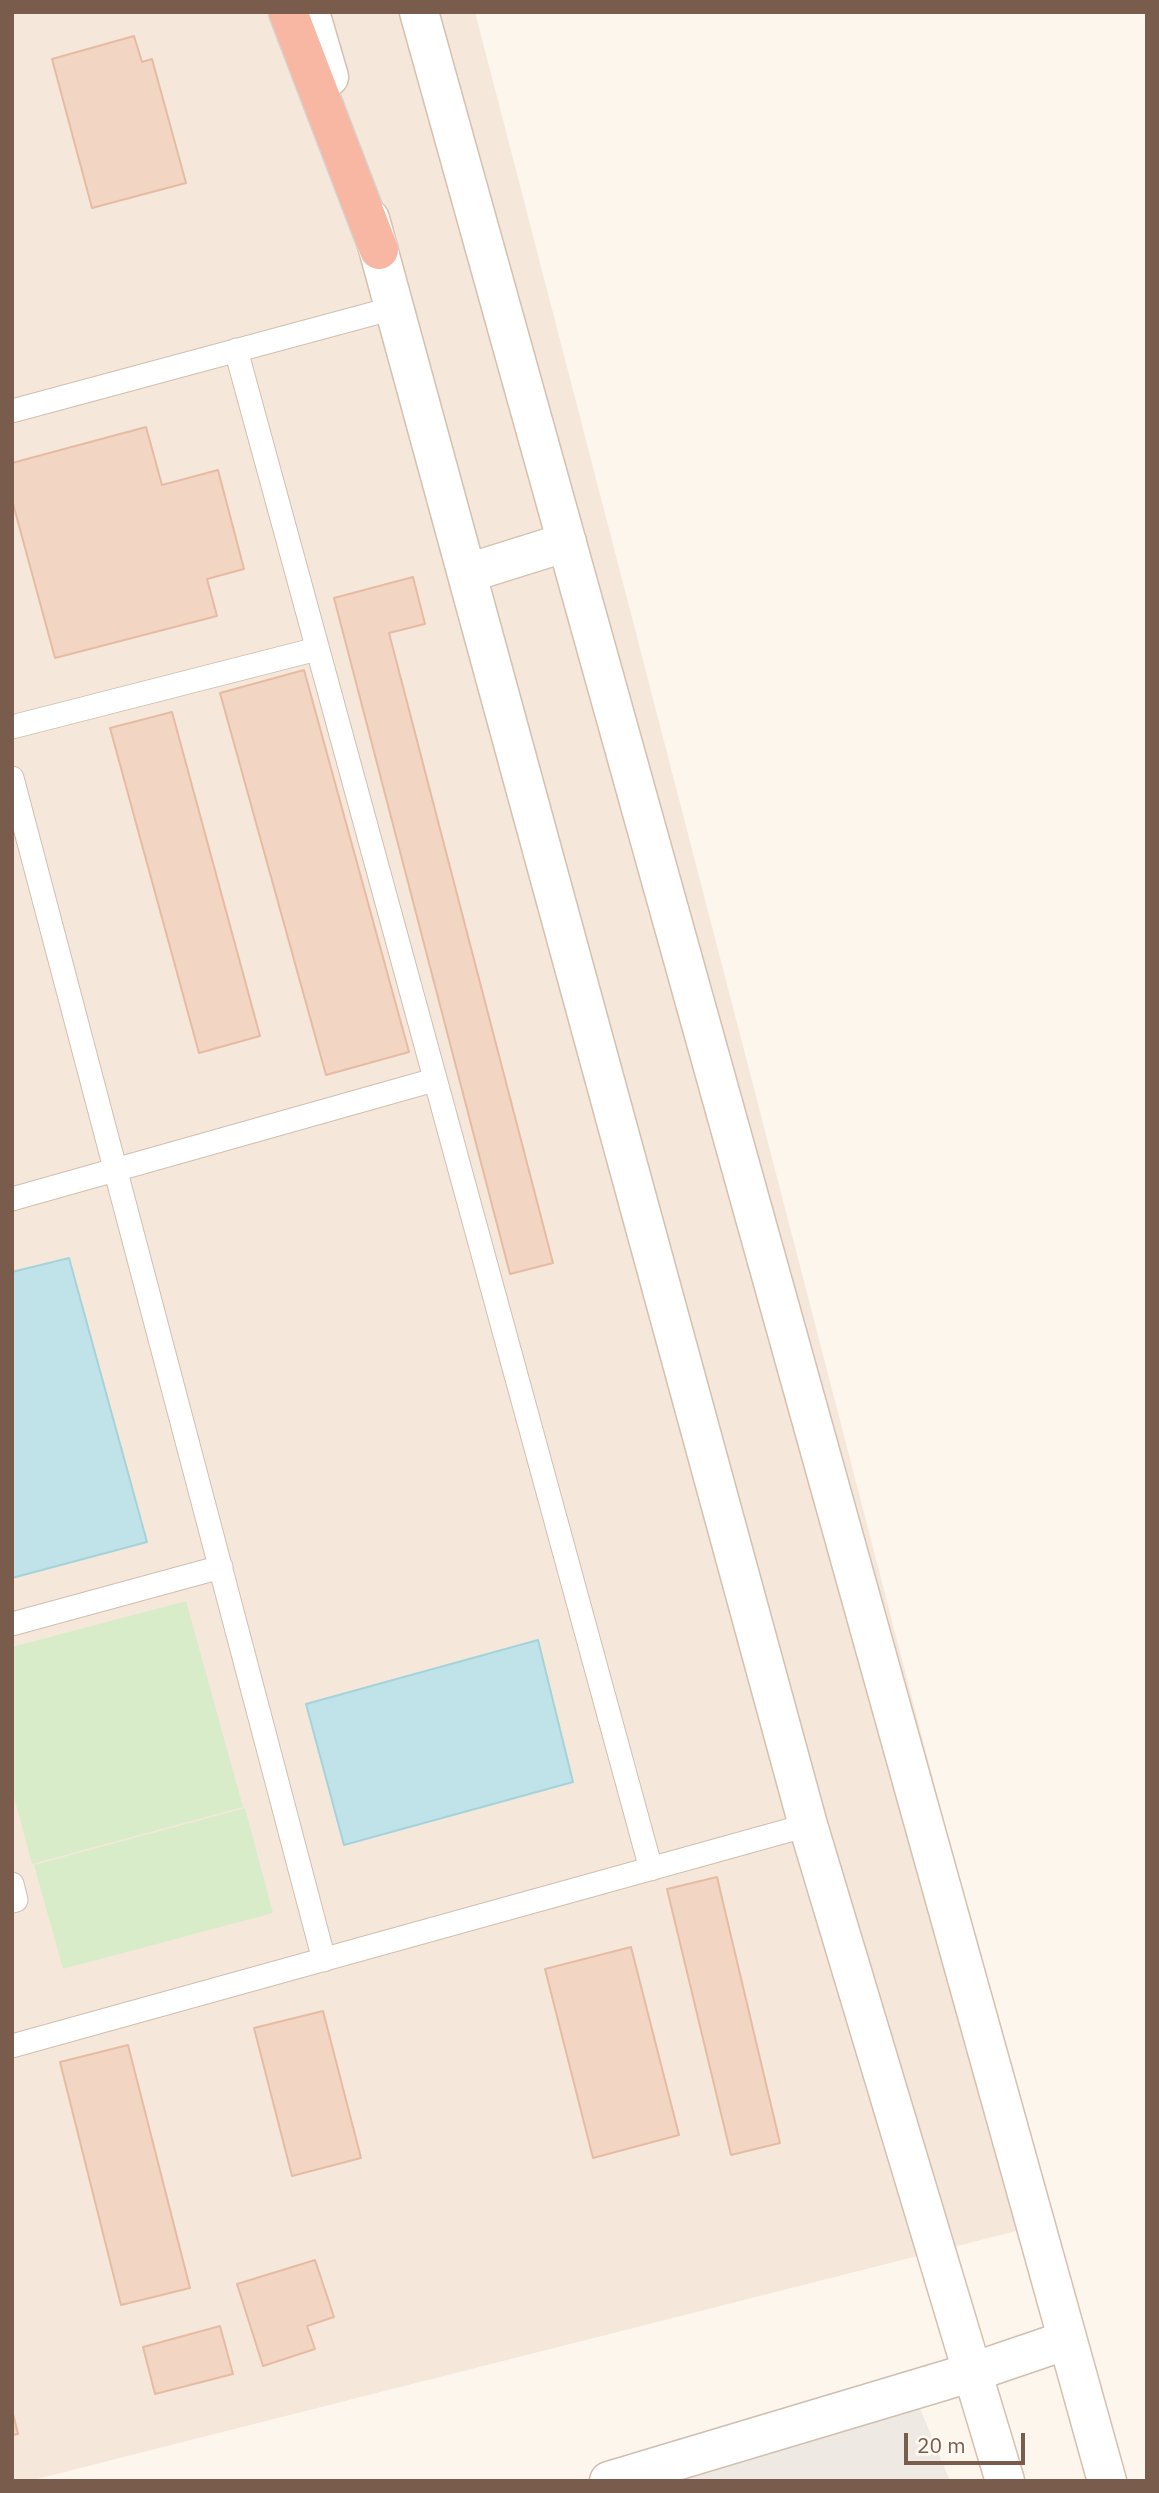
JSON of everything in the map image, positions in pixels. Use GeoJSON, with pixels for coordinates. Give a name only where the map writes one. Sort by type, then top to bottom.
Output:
{"type":"FeatureCollection","features":[{"type":"Feature","properties":{"kind":"highway"},"geometry":{"type":"LineString","coordinates":[[288,12],[379,250]]}},
{"type":"Feature","properties":{"kind":"street"},"geometry":{"type":"LineString","coordinates":[[310,12],[468,573],[808,1825],[1004,2481]]}},
{"type":"Feature","properties":{"kind":"street"},"geometry":{"type":"LineString","coordinates":[[419,12],[1107,2481]]}},
{"type":"Feature","properties":{"kind":"street"},"geometry":{"type":"LineString","coordinates":[[468,573],[567,542]]}},
{"type":"Feature","properties":{"kind":"street"},"geometry":{"type":"LineString","coordinates":[[609,2481],[973,2372],[1067,2340]]}},
{"type":"Feature","properties":{"kind":"lane"},"geometry":{"type":"LineString","coordinates":[[12,411],[394,308]]}},
{"type":"Feature","properties":{"kind":"lane"},"geometry":{"type":"LineString","coordinates":[[236,350],[651,1870]]}},
{"type":"Feature","properties":{"kind":"lane"},"geometry":{"type":"LineString","coordinates":[[12,727],[317,649]]}},
{"type":"Feature","properties":{"kind":"lane"},"geometry":{"type":"LineString","coordinates":[[12,778],[324,1960]]}},
{"type":"Feature","properties":{"kind":"lane"},"geometry":{"type":"LineString","coordinates":[[12,1199],[434,1080]]}},
{"type":"Feature","properties":{"kind":"lane"},"geometry":{"type":"LineString","coordinates":[[12,1624],[221,1567]]}},
{"type":"Feature","properties":{"kind":"lane"},"geometry":{"type":"LineString","coordinates":[[12,2046],[808,1825]]}},
{"type":"Feature","properties":{"kind":"lane"},"geometry":{"type":"LineString","coordinates":[[12,1884],[16,1899],[12,1901]]}},
{"type":"Feature","properties":{"kind":"shaded area"},"geometry":{"type":"Polygon","coordinates":[[[12,12],[475,12],[1048,2223],[29,2481],[12,2481],[12,12]]]}},
{"type":"Feature","properties":{"kind":"shaded area"},"geometry":{"type":"Polygon","coordinates":[[[912,2389],[950,2481],[611,2481],[912,2389]]]}},
{"type":"Feature","properties":{"kind":"green space"},"geometry":{"type":"Polygon","coordinates":[[[186,1601],[243,1807],[32,1864],[12,1789],[12,1647],[186,1601]]]}},
{"type":"Feature","properties":{"kind":"green space"},"geometry":{"type":"Polygon","coordinates":[[[245,1808],[273,1913],[63,1969],[34,1865],[245,1808]]]}},
{"type":"Feature","properties":{"kind":"water"},"geometry":{"type":"Polygon","coordinates":[[[69,1258],[147,1542],[12,1578],[12,1272],[69,1258]]]}},
{"type":"Feature","properties":{"kind":"water"},"geometry":{"type":"Polygon","coordinates":[[[538,1640],[573,1782],[344,1845],[306,1704],[538,1640]]]}},
{"type":"Feature","properties":{"kind":"building"},"geometry":{"type":"Polygon","coordinates":[[[134,36],[142,62],[152,59],[186,183],[92,208],[52,59],[134,36]]]}},
{"type":"Feature","properties":{"kind":"building"},"geometry":{"type":"Polygon","coordinates":[[[146,427],[162,485],[218,470],[244,569],[207,579],[217,616],[55,658],[12,500],[12,463],[146,427]]]}},
{"type":"Feature","properties":{"kind":"building"},"geometry":{"type":"Polygon","coordinates":[[[413,577],[425,624],[389,633],[553,1263],[510,1274],[334,598],[413,577]]]}},
{"type":"Feature","properties":{"kind":"building"},"geometry":{"type":"Polygon","coordinates":[[[304,670],[409,1052],[326,1075],[220,693],[304,670]]]}},
{"type":"Feature","properties":{"kind":"building"},"geometry":{"type":"Polygon","coordinates":[[[172,712],[260,1036],[199,1053],[110,728],[172,712]]]}},
{"type":"Feature","properties":{"kind":"building"},"geometry":{"type":"Polygon","coordinates":[[[717,1877],[780,2143],[731,2155],[667,1889],[717,1877]]]}},
{"type":"Feature","properties":{"kind":"building"},"geometry":{"type":"Polygon","coordinates":[[[631,1947],[679,2135],[593,2158],[545,1969],[631,1947]]]}},
{"type":"Feature","properties":{"kind":"building"},"geometry":{"type":"Polygon","coordinates":[[[323,2011],[361,2158],[292,2176],[254,2028],[323,2011]]]}},
{"type":"Feature","properties":{"kind":"building"},"geometry":{"type":"Polygon","coordinates":[[[128,2045],[190,2288],[121,2305],[60,2062],[128,2045]]]}},
{"type":"Feature","properties":{"kind":"building"},"geometry":{"type":"Polygon","coordinates":[[[315,2260],[334,2317],[307,2326],[315,2349],[263,2366],[237,2284],[315,2260]]]}},
{"type":"Feature","properties":{"kind":"building"},"geometry":{"type":"Polygon","coordinates":[[[220,2326],[233,2374],[155,2394],[143,2347],[220,2326]]]}},
{"type":"Feature","properties":{"kind":"building"},"geometry":{"type":"Polygon","coordinates":[[[12,2410],[18,2434],[12,2435],[12,2410]]]}}]}
